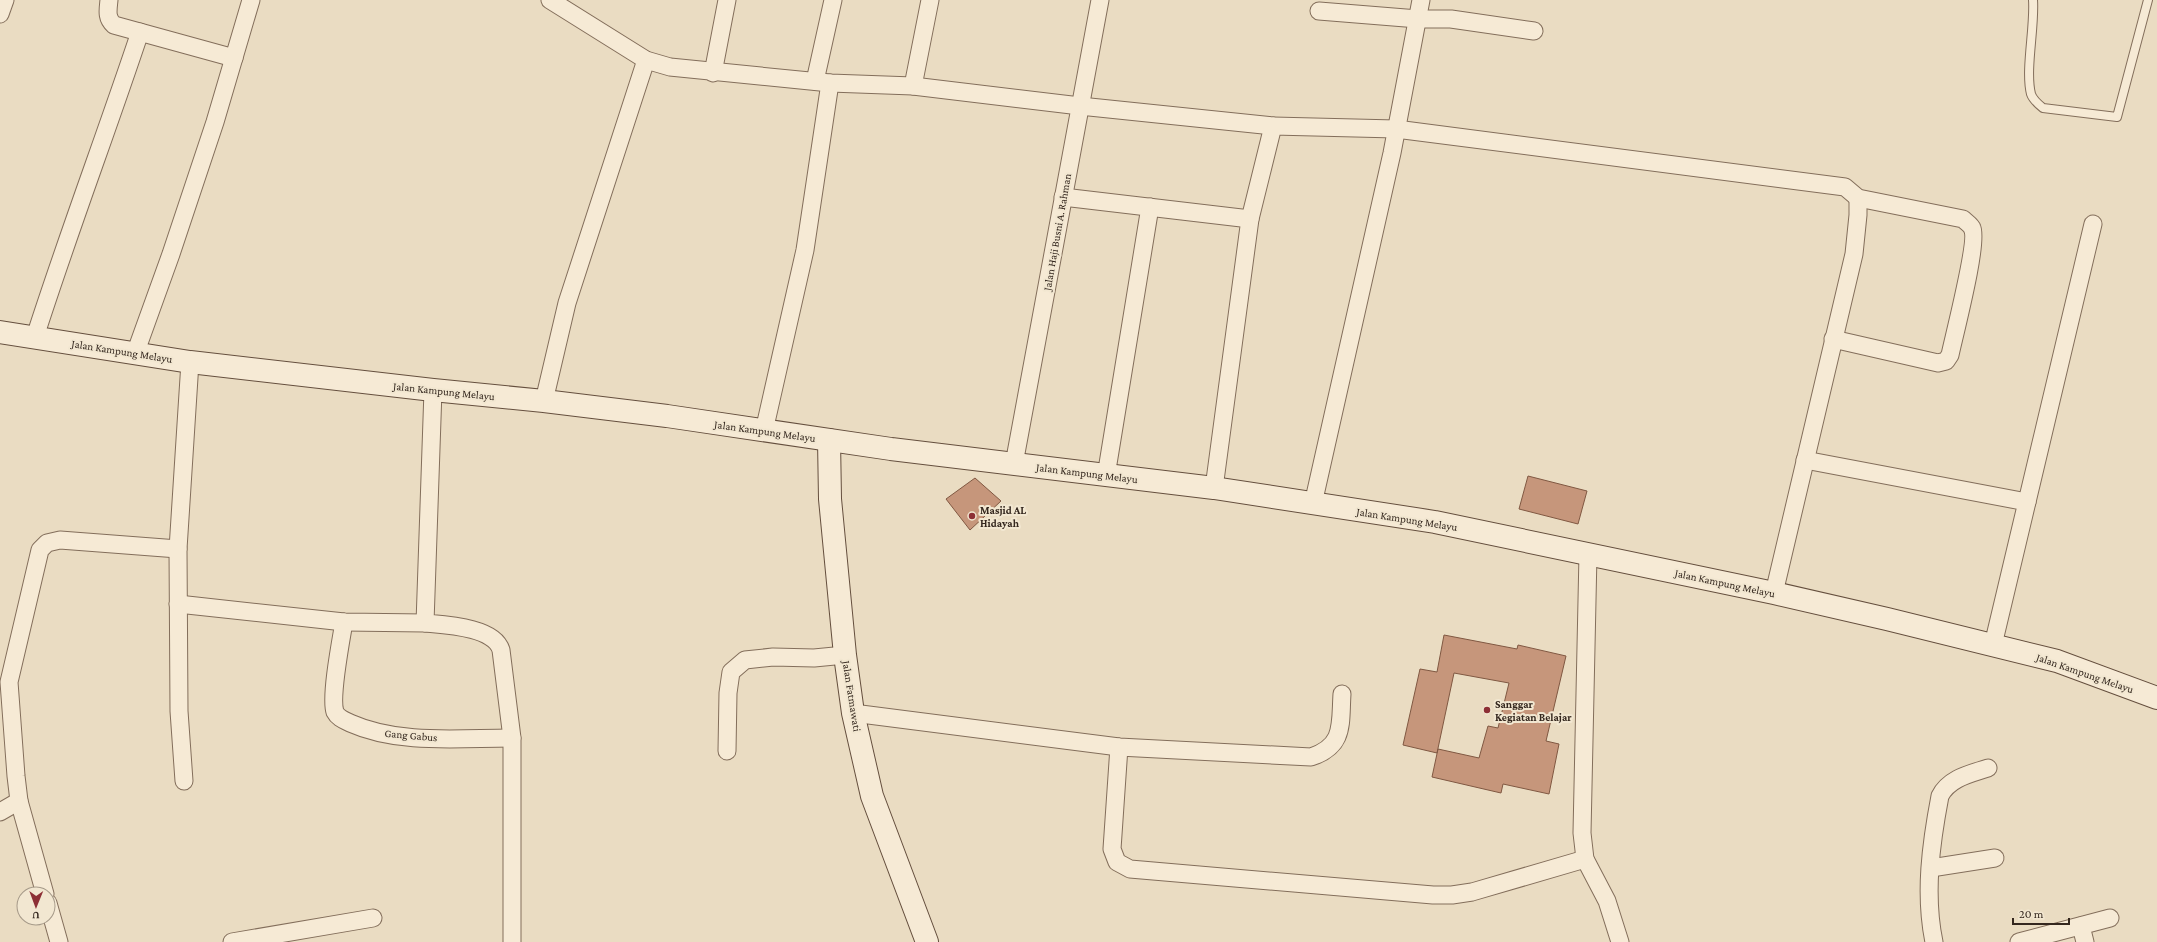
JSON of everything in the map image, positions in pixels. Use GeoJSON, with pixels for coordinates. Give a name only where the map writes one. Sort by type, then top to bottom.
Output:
{"type":"FeatureCollection","features":[{"type":"Feature","properties":{"kind":"main road","name":"Jalan Kampung Melayu"},"geometry":{"type":"LineString","coordinates":[[0,332],[190,362],[433,390],[544,401],[1106,476],[1214,488],[1435,522],[1774,593],[1994,645],[2057,661],[2157,698]]}},
{"type":"Feature","properties":{"kind":"main road","name":"Jalan Fatmawati"},"geometry":{"type":"LineString","coordinates":[[829,440],[830,499],[845,655],[853,713],[872,796],[927,942]]}},
{"type":"Feature","properties":{"kind":"street"},"geometry":{"type":"LineString","coordinates":[[0,14],[5,0]]}},
{"type":"Feature","properties":{"kind":"street"},"geometry":{"type":"LineString","coordinates":[[109,0],[108,14],[110,21],[114,24],[234,58]]}},
{"type":"Feature","properties":{"kind":"street"},"geometry":{"type":"LineString","coordinates":[[135,354],[172,254],[251,0]]}},
{"type":"Feature","properties":{"kind":"street"},"geometry":{"type":"LineString","coordinates":[[713,72],[727,0]]}},
{"type":"Feature","properties":{"kind":"street"},"geometry":{"type":"LineString","coordinates":[[764,431],[803,264],[822,82],[833,0]]}},
{"type":"Feature","properties":{"kind":"street"},"geometry":{"type":"LineString","coordinates":[[913,86],[930,0]]}},
{"type":"Feature","properties":{"kind":"street","name":"Jalan Haji Busni A. Rahman"},"geometry":{"type":"LineString","coordinates":[[1014,464],[1100,0]]}},
{"type":"Feature","properties":{"kind":"street"},"geometry":{"type":"LineString","coordinates":[[1313,504],[1396,129],[1421,0]]}},
{"type":"Feature","properties":{"kind":"street"},"geometry":{"type":"LineString","coordinates":[[554,2],[646,60],[670,67],[822,82],[913,86],[1080,106],[1273,126],[1396,129],[1845,187],[1858,198],[1964,219],[1972,228],[1974,236],[1971,255],[1950,355],[1946,361],[1938,363],[1833,339]]}},
{"type":"Feature","properties":{"kind":"street"},"geometry":{"type":"LineString","coordinates":[[1319,11],[1418,19],[1451,19],[1534,31]]}},
{"type":"Feature","properties":{"kind":"street"},"geometry":{"type":"LineString","coordinates":[[35,337],[67,238],[113,113],[140,32]]}},
{"type":"Feature","properties":{"kind":"street"},"geometry":{"type":"LineString","coordinates":[[544,401],[567,303],[646,60]]}},
{"type":"Feature","properties":{"kind":"street"},"geometry":{"type":"LineString","coordinates":[[1214,488],[1250,219],[1273,126]]}},
{"type":"Feature","properties":{"kind":"street"},"geometry":{"type":"LineString","coordinates":[[1063,198],[1250,219]]}},
{"type":"Feature","properties":{"kind":"street"},"geometry":{"type":"LineString","coordinates":[[1774,593],[1854,254],[1858,215],[1858,198]]}},
{"type":"Feature","properties":{"kind":"street"},"geometry":{"type":"LineString","coordinates":[[1106,476],[1150,207]]}},
{"type":"Feature","properties":{"kind":"street"},"geometry":{"type":"LineString","coordinates":[[1994,645],[2093,224]]}},
{"type":"Feature","properties":{"kind":"street"},"geometry":{"type":"LineString","coordinates":[[184,781],[179,711],[178,549],[190,362]]}},
{"type":"Feature","properties":{"kind":"street"},"geometry":{"type":"LineString","coordinates":[[425,623],[433,390]]}},
{"type":"Feature","properties":{"kind":"street"},"geometry":{"type":"LineString","coordinates":[[1805,460],[2027,502]]}},
{"type":"Feature","properties":{"kind":"street"},"geometry":{"type":"LineString","coordinates":[[43,886],[19,800],[5,681],[40,550],[48,542],[60,540],[178,549]]}},
{"type":"Feature","properties":{"kind":"street"},"geometry":{"type":"LineString","coordinates":[[1588,554],[1582,833],[1585,859],[1607,901],[1620,942]]}},
{"type":"Feature","properties":{"kind":"street"},"geometry":{"type":"LineString","coordinates":[[178,604],[344,622],[425,623],[454,626],[482,633],[494,638],[499,644],[512,738],[512,942]]}},
{"type":"Feature","properties":{"kind":"street","name":"Gang Gabus"},"geometry":{"type":"LineString","coordinates":[[344,622],[335,693],[336,713],[340,718],[362,728],[390,736],[512,738]]}},
{"type":"Feature","properties":{"kind":"street"},"geometry":{"type":"LineString","coordinates":[[727,751],[728,693],[731,672],[745,660],[773,657],[814,658],[845,655]]}},
{"type":"Feature","properties":{"kind":"street"},"geometry":{"type":"LineString","coordinates":[[853,713],[1119,747],[1311,757],[1326,752],[1334,743],[1340,732],[1342,694]]}},
{"type":"Feature","properties":{"kind":"street"},"geometry":{"type":"LineString","coordinates":[[1119,747],[1112,849],[1117,862],[1130,869],[1433,895],[1452,895],[1472,892],[1585,859]]}},
{"type":"Feature","properties":{"kind":"street"},"geometry":{"type":"LineString","coordinates":[[1934,942],[1928,908],[1937,810],[1940,796],[1945,786],[1952,781],[1988,768]]}},
{"type":"Feature","properties":{"kind":"street"},"geometry":{"type":"LineString","coordinates":[[0,812],[19,800]]}},
{"type":"Feature","properties":{"kind":"street"},"geometry":{"type":"LineString","coordinates":[[1931,868],[1995,858]]}},
{"type":"Feature","properties":{"kind":"street"},"geometry":{"type":"LineString","coordinates":[[232,942],[373,918]]}},
{"type":"Feature","properties":{"kind":"street"},"geometry":{"type":"LineString","coordinates":[[2019,942],[2083,934],[2110,918]]}},
{"type":"Feature","properties":{"kind":"street"},"geometry":{"type":"LineString","coordinates":[[54,926],[59,942]]}},
{"type":"Feature","properties":{"kind":"lane"},"geometry":{"type":"LineString","coordinates":[[2033,0],[2030,79],[2032,95],[2037,103],[2043,108],[2117,117],[2148,0]]}},
{"type":"Feature","properties":{"kind":"building"},"geometry":{"type":"Polygon","coordinates":[[[1528,476],[1587,491],[1578,524],[1519,509],[1528,476]]]}},
{"type":"Feature","properties":{"kind":"building","name":"Masjid AL Hidayah"},"geometry":{"type":"Polygon","coordinates":[[[975,478],[1001,501],[970,530],[946,499],[975,478]]]}},
{"type":"Feature","properties":{"kind":"building"},"geometry":{"type":"Polygon","coordinates":[[[1444,635],[1517,649],[1518,645],[1566,656],[1546,741],[1559,744],[1549,794],[1503,784],[1501,793],[1432,777],[1438,749],[1479,758],[1488,726],[1498,728],[1509,683],[1454,673],[1437,753],[1403,745],[1420,669],[1437,672],[1444,635]]]}},
{"type":"Feature","properties":{"kind":"place","name":"Masjid AL Hidayah"},"geometry":{"type":"Point","coordinates":[972,516]}},
{"type":"Feature","properties":{"kind":"place","name":"Sanggar Kegiatan Belajar"},"geometry":{"type":"Point","coordinates":[1487,710]}}]}
